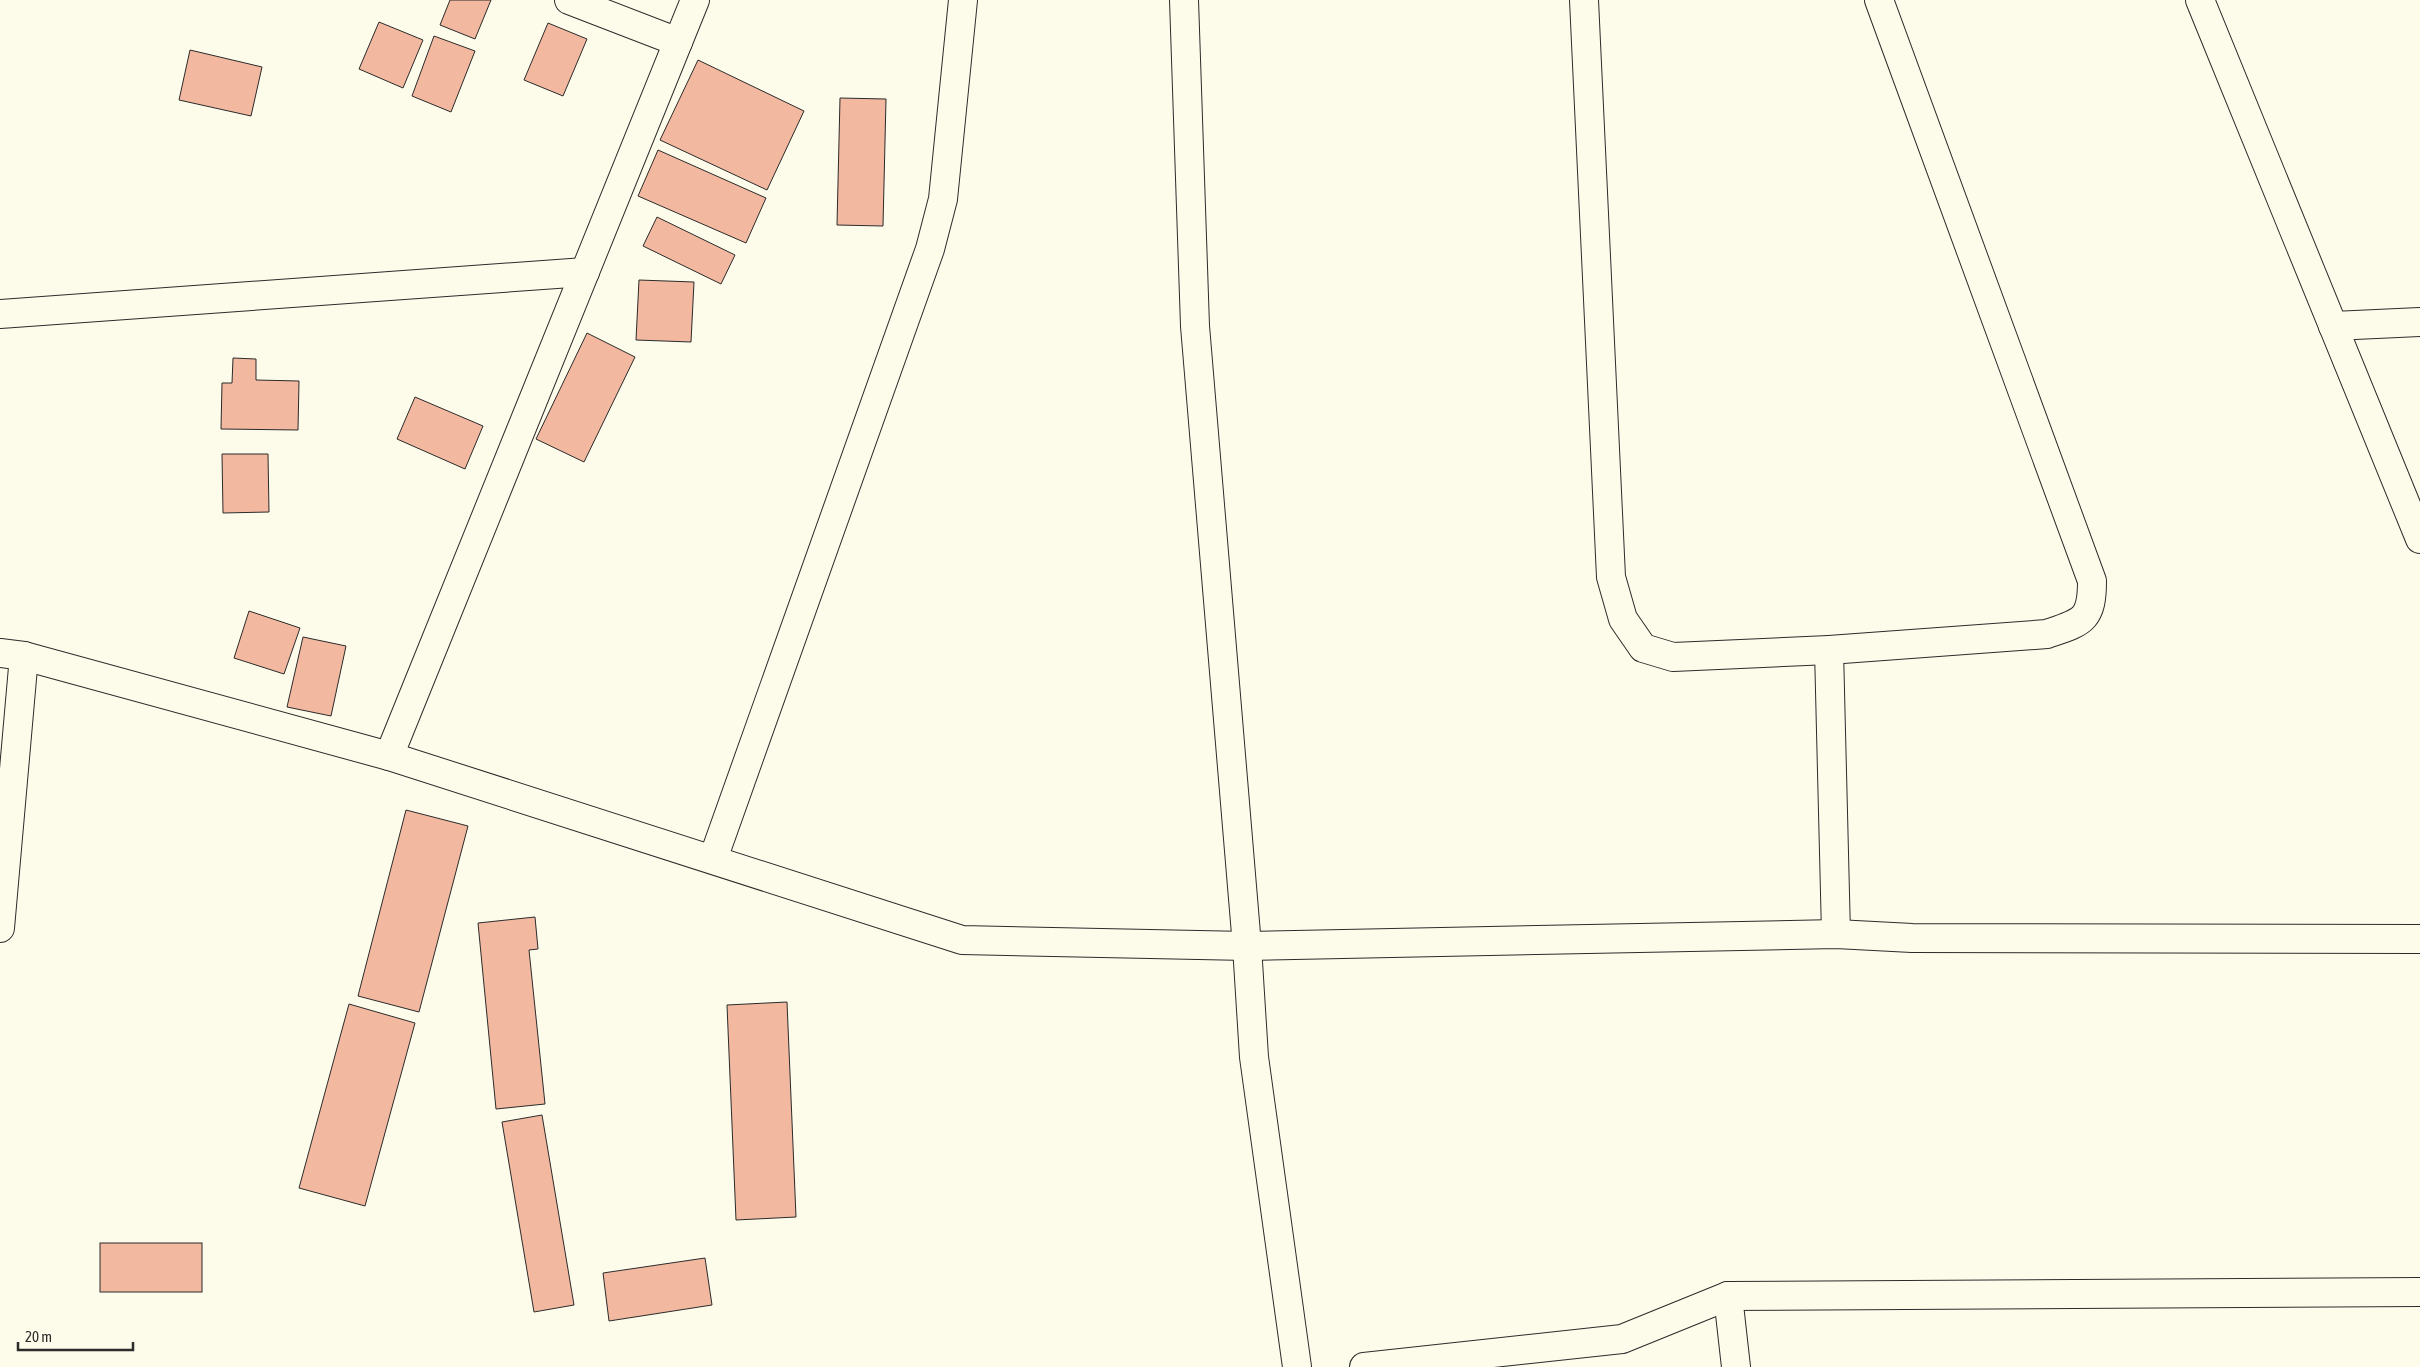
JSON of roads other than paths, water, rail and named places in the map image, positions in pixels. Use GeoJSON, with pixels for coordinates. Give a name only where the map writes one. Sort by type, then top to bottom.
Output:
{"type":"FeatureCollection","features":[{"type":"Feature","properties":{"kind":"street"},"geometry":{"type":"LineString","coordinates":[[569,0],[678,42]]}},
{"type":"Feature","properties":{"kind":"street"},"geometry":{"type":"LineString","coordinates":[[389,756],[695,0]]}},
{"type":"Feature","properties":{"kind":"street"},"geometry":{"type":"LineString","coordinates":[[713,859],[930,249],[943,199],[963,0]]}},
{"type":"Feature","properties":{"kind":"street"},"geometry":{"type":"LineString","coordinates":[[1184,0],[1195,326],[1247,946],[1254,1057],[1297,1367]]}},
{"type":"Feature","properties":{"kind":"street"},"geometry":{"type":"LineString","coordinates":[[1584,0],[1611,577],[1623,619],[1643,648],[1673,657],[1829,650],[2047,634],[2078,624],[2092,604],[2092,581],[1879,0]]}},
{"type":"Feature","properties":{"kind":"street"},"geometry":{"type":"LineString","coordinates":[[2200,0],[2420,539]]}},
{"type":"Feature","properties":{"kind":"street"},"geometry":{"type":"LineString","coordinates":[[0,314],[585,272]]}},
{"type":"Feature","properties":{"kind":"street"},"geometry":{"type":"LineString","coordinates":[[2333,326],[2420,322]]}},
{"type":"Feature","properties":{"kind":"street"},"geometry":{"type":"LineString","coordinates":[[1829,650],[1836,934]]}},
{"type":"Feature","properties":{"kind":"street"},"geometry":{"type":"LineString","coordinates":[[0,928],[12,654],[389,756],[962,940],[1247,946],[1836,934],[1912,938],[2420,939]]}},
{"type":"Feature","properties":{"kind":"street"},"geometry":{"type":"LineString","coordinates":[[1364,1367],[1622,1339],[1728,1296],[2420,1292]]}},
{"type":"Feature","properties":{"kind":"street"},"geometry":{"type":"LineString","coordinates":[[1728,1296],[1736,1367]]}}]}
